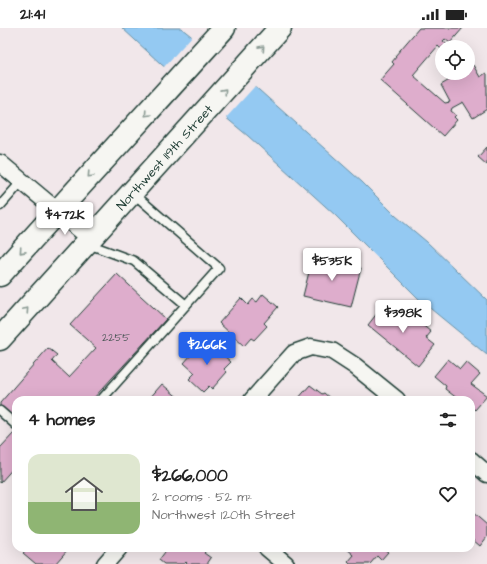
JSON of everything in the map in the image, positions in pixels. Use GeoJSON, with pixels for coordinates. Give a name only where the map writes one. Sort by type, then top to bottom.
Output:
{"type":"FeatureCollection","features":[{"type":"Feature","properties":{"kind":"highway","name":"Northwest 119th Street"},"geometry":{"type":"LineString","coordinates":[[0,339],[280,28]]}},
{"type":"Feature","properties":{"kind":"highway"},"geometry":{"type":"LineString","coordinates":[[0,276],[218,34]]}},
{"type":"Feature","properties":{"kind":"street"},"geometry":{"type":"LineString","coordinates":[[0,163],[57,211],[88,241]]}},
{"type":"Feature","properties":{"kind":"street"},"geometry":{"type":"LineString","coordinates":[[256,396],[294,353],[311,347],[332,351],[355,366],[392,396]]}},
{"type":"Feature","properties":{"kind":"street"},"geometry":{"type":"LineString","coordinates":[[475,464],[487,474]]}},
{"type":"Feature","properties":{"kind":"street"},"geometry":{"type":"LineString","coordinates":[[105,564],[116,552]]}},
{"type":"Feature","properties":{"kind":"street"},"geometry":{"type":"LineString","coordinates":[[271,552],[286,564]]}},
{"type":"Feature","properties":{"kind":"lane"},"geometry":{"type":"LineString","coordinates":[[0,206],[22,181]]}},
{"type":"Feature","properties":{"kind":"lane"},"geometry":{"type":"LineString","coordinates":[[105,396],[219,268],[132,192]]}},
{"type":"Feature","properties":{"kind":"lane"},"geometry":{"type":"LineString","coordinates":[[88,241],[134,261],[186,305]]}},
{"type":"Feature","properties":{"kind":"lane"},"geometry":{"type":"LineString","coordinates":[[0,411],[12,422]]}},
{"type":"Feature","properties":{"kind":"water"},"geometry":{"type":"Polygon","coordinates":[[[122,28],[181,28],[259,90],[362,182],[396,216],[427,242],[487,300],[487,355],[420,300],[335,215],[248,136],[161,64],[122,28]]]}},
{"type":"Feature","properties":{"kind":"pier"},"geometry":{"type":"Polygon","coordinates":[[[193,35],[256,85],[225,119],[163,68],[193,35]]]}},
{"type":"Feature","properties":{"kind":"building"},"geometry":{"type":"Polygon","coordinates":[[[419,28],[463,28],[453,40],[435,40],[435,49],[413,75],[445,103],[450,102],[441,85],[449,80],[475,80],[475,68],[480,77],[486,73],[487,109],[473,118],[463,102],[452,108],[451,111],[456,115],[454,117],[457,120],[443,136],[380,80],[394,64],[392,62],[396,57],[395,56],[419,28]]]}},
{"type":"Feature","properties":{"kind":"building"},"geometry":{"type":"Polygon","coordinates":[[[487,147],[487,165],[478,157],[487,147]]]}},
{"type":"Feature","properties":{"kind":"building"},"geometry":{"type":"Polygon","coordinates":[[[313,256],[361,268],[351,307],[303,296],[313,256]]]}},
{"type":"Feature","properties":{"kind":"building"},"geometry":{"type":"Polygon","coordinates":[[[117,274],[166,319],[96,396],[12,396],[12,416],[0,406],[0,403],[48,348],[57,355],[52,361],[69,377],[96,348],[70,325],[117,274]]]}},
{"type":"Feature","properties":{"kind":"building"},"geometry":{"type":"Polygon","coordinates":[[[263,294],[278,307],[264,323],[267,326],[254,340],[251,338],[244,346],[219,323],[241,298],[248,305],[253,299],[257,302],[263,294]]]}},
{"type":"Feature","properties":{"kind":"building"},"geometry":{"type":"Polygon","coordinates":[[[385,303],[404,319],[408,313],[431,332],[426,338],[435,345],[418,366],[368,325],[385,303]]]}},
{"type":"Feature","properties":{"kind":"building"},"geometry":{"type":"Polygon","coordinates":[[[205,339],[231,362],[224,369],[227,372],[212,389],[209,386],[203,392],[189,379],[195,373],[184,363],[205,339]]]}},
{"type":"Feature","properties":{"kind":"building"},"geometry":{"type":"Polygon","coordinates":[[[448,359],[460,369],[466,362],[480,374],[471,384],[487,396],[475,410],[475,396],[454,396],[445,389],[446,386],[434,376],[448,359]]]}},
{"type":"Feature","properties":{"kind":"building"},"geometry":{"type":"Polygon","coordinates":[[[162,384],[176,396],[152,396],[162,384]]]}},
{"type":"Feature","properties":{"kind":"building"},"geometry":{"type":"Polygon","coordinates":[[[310,385],[322,394],[324,393],[327,396],[300,396],[310,385]]]}},
{"type":"Feature","properties":{"kind":"building"},"geometry":{"type":"Polygon","coordinates":[[[12,435],[12,470],[0,483],[0,448],[12,435]]]}},
{"type":"Feature","properties":{"kind":"building"},"geometry":{"type":"Polygon","coordinates":[[[475,514],[487,525],[487,537],[480,546],[475,542],[475,514]]]}},
{"type":"Feature","properties":{"kind":"building"},"geometry":{"type":"Polygon","coordinates":[[[66,552],[55,564],[36,564],[23,553],[66,552]]]}},
{"type":"Feature","properties":{"kind":"building"},"geometry":{"type":"Polygon","coordinates":[[[165,552],[205,552],[204,553],[211,558],[207,564],[188,564],[186,562],[184,564],[164,564],[159,560],[165,552]]]}},
{"type":"Feature","properties":{"kind":"building"},"geometry":{"type":"Polygon","coordinates":[[[351,552],[388,552],[381,560],[377,556],[370,564],[350,564],[348,562],[354,555],[351,552]]]}}]}
